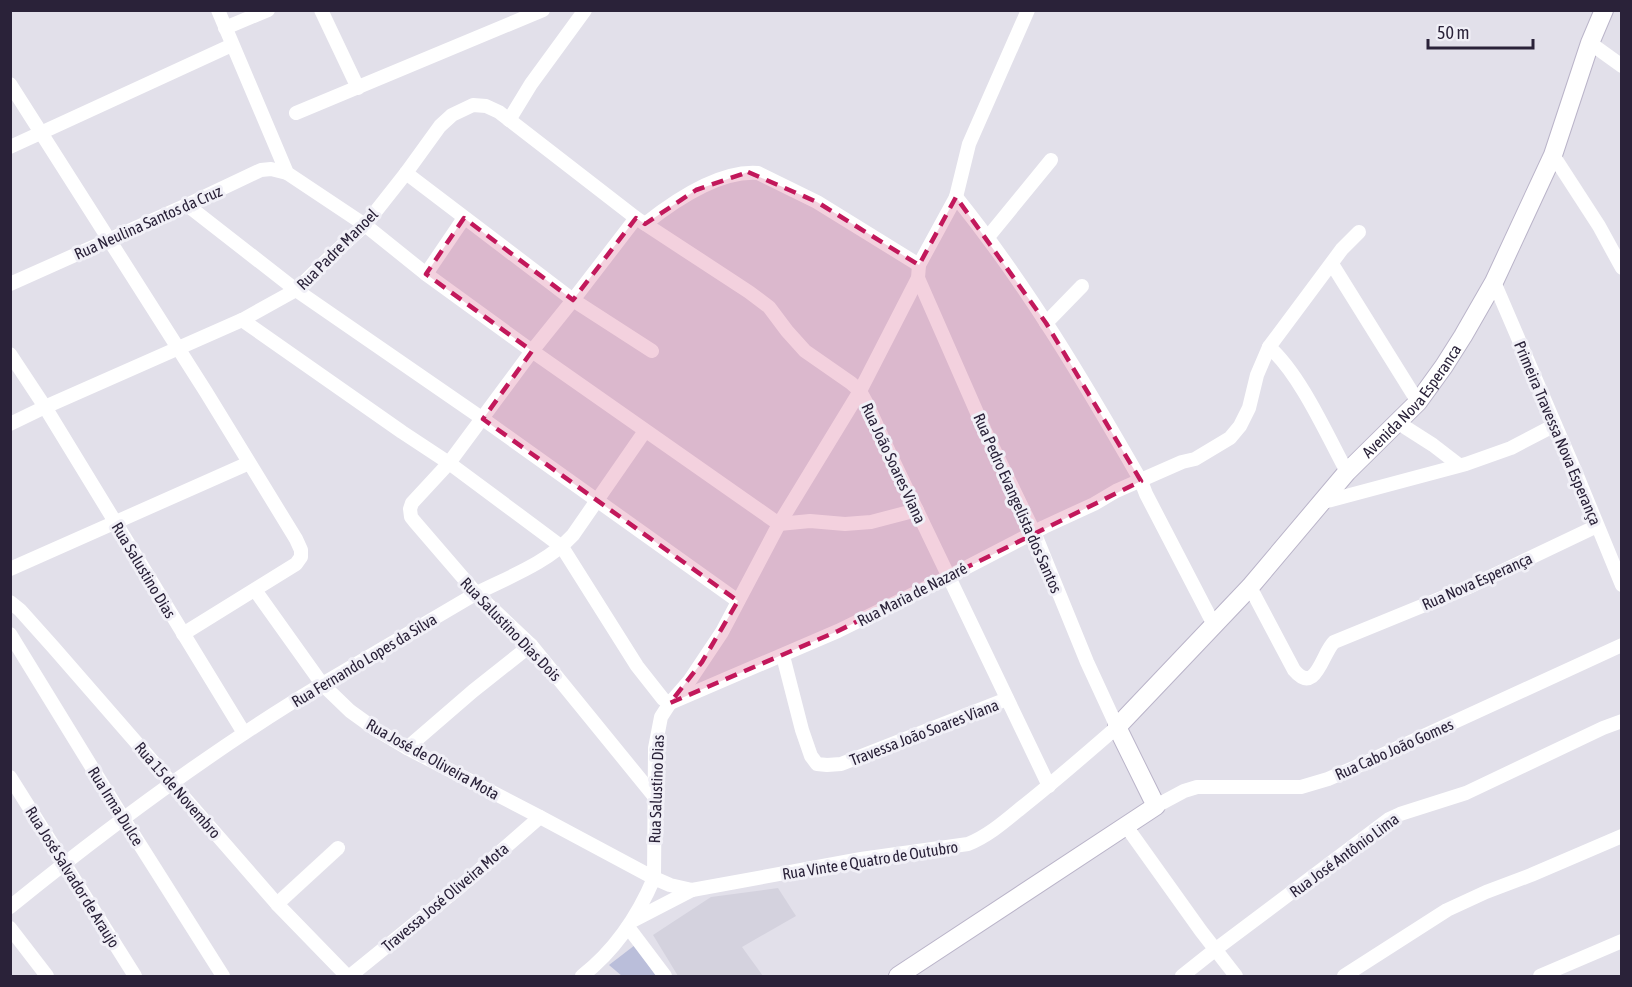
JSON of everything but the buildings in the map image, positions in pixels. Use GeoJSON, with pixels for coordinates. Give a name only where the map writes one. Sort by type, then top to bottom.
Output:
{"type":"FeatureCollection","features":[{"type":"Feature","properties":{"kind":"main road","name":"Avenida Nova Esperanca"},"geometry":{"type":"LineString","coordinates":[[1117,727],[1250,587],[1347,472],[1418,402],[1463,336],[1494,282],[1553,155],[1590,43],[1604,10]]}},
{"type":"Feature","properties":{"kind":"main road"},"geometry":{"type":"LineString","coordinates":[[898,976],[1156,806],[1117,727]]}},
{"type":"Feature","properties":{"kind":"street"},"geometry":{"type":"LineString","coordinates":[[218,10],[287,173],[365,225],[426,274],[532,351],[779,524],[810,521],[845,524],[871,522],[916,510]]}},
{"type":"Feature","properties":{"kind":"street"},"geometry":{"type":"LineString","coordinates":[[225,28],[268,10]]}},
{"type":"Feature","properties":{"kind":"street"},"geometry":{"type":"LineString","coordinates":[[321,10],[358,88]]}},
{"type":"Feature","properties":{"kind":"street"},"geometry":{"type":"LineString","coordinates":[[296,113],[543,10]]}},
{"type":"Feature","properties":{"kind":"street"},"geometry":{"type":"LineString","coordinates":[[504,116],[531,84],[585,10]]}},
{"type":"Feature","properties":{"kind":"street","name":"Rua Salustino Dias"},"geometry":{"type":"LineString","coordinates":[[654,878],[655,748],[661,717],[690,680],[722,632],[779,524],[860,391],[956,197],[969,144],[1028,10]]}},
{"type":"Feature","properties":{"kind":"street"},"geometry":{"type":"LineString","coordinates":[[1590,43],[1622,66]]}},
{"type":"Feature","properties":{"kind":"street"},"geometry":{"type":"LineString","coordinates":[[10,147],[232,45]]}},
{"type":"Feature","properties":{"kind":"street"},"geometry":{"type":"LineString","coordinates":[[10,84],[179,348],[301,550],[301,557],[296,564],[183,634]]}},
{"type":"Feature","properties":{"kind":"street","name":"Rua Padre Manoel"},"geometry":{"type":"LineString","coordinates":[[45,407],[242,320],[296,290],[365,225],[440,126],[452,115],[473,105],[486,106],[504,116]]}},
{"type":"Feature","properties":{"kind":"street","name":"Rua João Soares Viana"},"geometry":{"type":"LineString","coordinates":[[504,116],[641,221],[769,307],[805,351],[860,391],[1049,786]]}},
{"type":"Feature","properties":{"kind":"street"},"geometry":{"type":"LineString","coordinates":[[1553,155],[1599,226],[1622,268]]}},
{"type":"Feature","properties":{"kind":"street"},"geometry":{"type":"LineString","coordinates":[[988,237],[1051,160]]}},
{"type":"Feature","properties":{"kind":"street","name":"Rua Neulina Santos da Cruz"},"geometry":{"type":"LineString","coordinates":[[10,284],[261,170],[271,169],[287,173]]}},
{"type":"Feature","properties":{"kind":"street"},"geometry":{"type":"LineString","coordinates":[[406,173],[573,300],[652,351]]}},
{"type":"Feature","properties":{"kind":"street","name":"Rua Salustino Dias Dois"},"geometry":{"type":"LineString","coordinates":[[654,796],[531,645],[477,594],[411,517],[412,503],[449,463],[532,351],[641,221],[696,190],[737,174],[758,173],[817,202],[919,272]]}},
{"type":"Feature","properties":{"kind":"street"},"geometry":{"type":"LineString","coordinates":[[956,197],[988,237],[1096,401],[1141,481],[1214,625]]}},
{"type":"Feature","properties":{"kind":"street"},"geometry":{"type":"LineString","coordinates":[[187,205],[296,290],[483,419],[738,601]]}},
{"type":"Feature","properties":{"kind":"street"},"geometry":{"type":"LineString","coordinates":[[426,274],[464,218]]}},
{"type":"Feature","properties":{"kind":"street","name":"Rua Maria de Nazaré"},"geometry":{"type":"LineString","coordinates":[[670,703],[838,631],[1116,491],[1157,472],[1195,459],[1230,438],[1240,426],[1249,408],[1257,375],[1269,347],[1342,249],[1359,232]]}},
{"type":"Feature","properties":{"kind":"street"},"geometry":{"type":"LineString","coordinates":[[1332,264],[1418,402]]}},
{"type":"Feature","properties":{"kind":"street","name":"Rua Pedro Evangelista dos Santos"},"geometry":{"type":"LineString","coordinates":[[919,272],[985,431],[1034,532],[1087,662],[1117,727]]}},
{"type":"Feature","properties":{"kind":"street","name":"Primeira Travessa Nova Esperança"},"geometry":{"type":"LineString","coordinates":[[1494,282],[1622,585]]}},
{"type":"Feature","properties":{"kind":"street"},"geometry":{"type":"LineString","coordinates":[[1046,323],[1082,286]]}},
{"type":"Feature","properties":{"kind":"street"},"geometry":{"type":"LineString","coordinates":[[242,320],[449,463],[562,547],[637,666],[663,699],[670,703]]}},
{"type":"Feature","properties":{"kind":"street"},"geometry":{"type":"LineString","coordinates":[[1269,347],[1283,362],[1305,395],[1347,472]]}},
{"type":"Feature","properties":{"kind":"street"},"geometry":{"type":"LineString","coordinates":[[10,354],[45,407],[10,424]]}},
{"type":"Feature","properties":{"kind":"street","name":"Rua Salustino Dias"},"geometry":{"type":"LineString","coordinates":[[45,407],[244,733]]}},
{"type":"Feature","properties":{"kind":"street"},"geometry":{"type":"LineString","coordinates":[[1397,422],[1459,465]]}},
{"type":"Feature","properties":{"kind":"street"},"geometry":{"type":"LineString","coordinates":[[1320,503],[1466,464],[1511,448],[1555,425]]}},
{"type":"Feature","properties":{"kind":"street","name":"Rua Fernando Lopes da Silva"},"geometry":{"type":"LineString","coordinates":[[10,908],[123,818],[244,733],[322,684],[562,547],[573,535],[645,430]]}},
{"type":"Feature","properties":{"kind":"street"},"geometry":{"type":"LineString","coordinates":[[10,569],[249,464]]}},
{"type":"Feature","properties":{"kind":"street","name":"Rua Nova Esperança"},"geometry":{"type":"LineString","coordinates":[[1250,587],[1278,641],[1300,676],[1306,679],[1317,672],[1334,642],[1471,586],[1597,526]]}},
{"type":"Feature","properties":{"kind":"street","name":"Rua José de Oliveira Mota"},"geometry":{"type":"LineString","coordinates":[[255,590],[322,684],[350,711],[406,748],[654,878]]}},
{"type":"Feature","properties":{"kind":"street","name":"Rua 15 de Novembro"},"geometry":{"type":"LineString","coordinates":[[10,602],[20,610],[277,904],[349,976]]}},
{"type":"Feature","properties":{"kind":"street","name":"Rua Irma Dulce"},"geometry":{"type":"LineString","coordinates":[[10,634],[223,976]]}},
{"type":"Feature","properties":{"kind":"street"},"geometry":{"type":"LineString","coordinates":[[406,748],[531,645]]}},
{"type":"Feature","properties":{"kind":"street","name":"Rua Cabo João Gomes"},"geometry":{"type":"LineString","coordinates":[[1156,806],[1184,791],[1197,787],[1301,787],[1328,778],[1622,645]]}},
{"type":"Feature","properties":{"kind":"street","name":"Travessa João Soares Viana"},"geometry":{"type":"LineString","coordinates":[[783,656],[802,730],[817,764],[841,764],[1007,699]]}},
{"type":"Feature","properties":{"kind":"street","name":"Rua José Antônio Lima"},"geometry":{"type":"LineString","coordinates":[[1182,976],[1389,819],[1466,793],[1622,721]]}},
{"type":"Feature","properties":{"kind":"street","name":"Rua Vinte e Quatro de Outubro"},"geometry":{"type":"LineString","coordinates":[[630,924],[692,890],[861,859],[968,844],[979,840],[1049,786],[1117,727]]}},
{"type":"Feature","properties":{"kind":"street","name":"Rua José Salvador de Araujo"},"geometry":{"type":"LineString","coordinates":[[10,777],[135,976]]}},
{"type":"Feature","properties":{"kind":"street","name":"Travessa José Oliveira Mota"},"geometry":{"type":"LineString","coordinates":[[349,976],[461,886],[540,817]]}},
{"type":"Feature","properties":{"kind":"street"},"geometry":{"type":"LineString","coordinates":[[1126,826],[1236,976]]}},
{"type":"Feature","properties":{"kind":"street"},"geometry":{"type":"LineString","coordinates":[[1344,976],[1447,910],[1622,836]]}},
{"type":"Feature","properties":{"kind":"street"},"geometry":{"type":"LineString","coordinates":[[277,904],[338,848]]}},
{"type":"Feature","properties":{"kind":"street","name":"Rua Vinte e Quatro de Outubro"},"geometry":{"type":"LineString","coordinates":[[588,972],[630,924],[654,878],[670,885],[692,890]]}},
{"type":"Feature","properties":{"kind":"street"},"geometry":{"type":"LineString","coordinates":[[630,924],[665,976]]}},
{"type":"Feature","properties":{"kind":"street"},"geometry":{"type":"LineString","coordinates":[[10,928],[47,976]]}},
{"type":"Feature","properties":{"kind":"street"},"geometry":{"type":"LineString","coordinates":[[1540,976],[1622,941]]}},
{"type":"Feature","properties":{"kind":"street"},"geometry":{"type":"LineString","coordinates":[[588,972],[604,976]]}},
{"type":"Feature","properties":{"kind":"highlighted area"},"geometry":{"type":"Polygon","coordinates":[[[748,172],[817,202],[919,265],[956,197],[1046,323],[1141,481],[838,631],[670,703],[702,662],[738,601],[483,419],[532,351],[426,274],[464,218],[573,300],[636,218],[645,224],[696,190],[748,172]]]}},
{"type":"Feature","properties":{"kind":"shaded area"},"geometry":{"type":"Polygon","coordinates":[[[778,888],[796,916],[742,947],[763,976],[678,976],[653,935],[711,897],[778,888]]]}},
{"type":"Feature","properties":{"kind":"shaded area"},"geometry":{"type":"Polygon","coordinates":[[[635,945],[656,976],[622,976],[609,965],[635,945]]]}}]}
